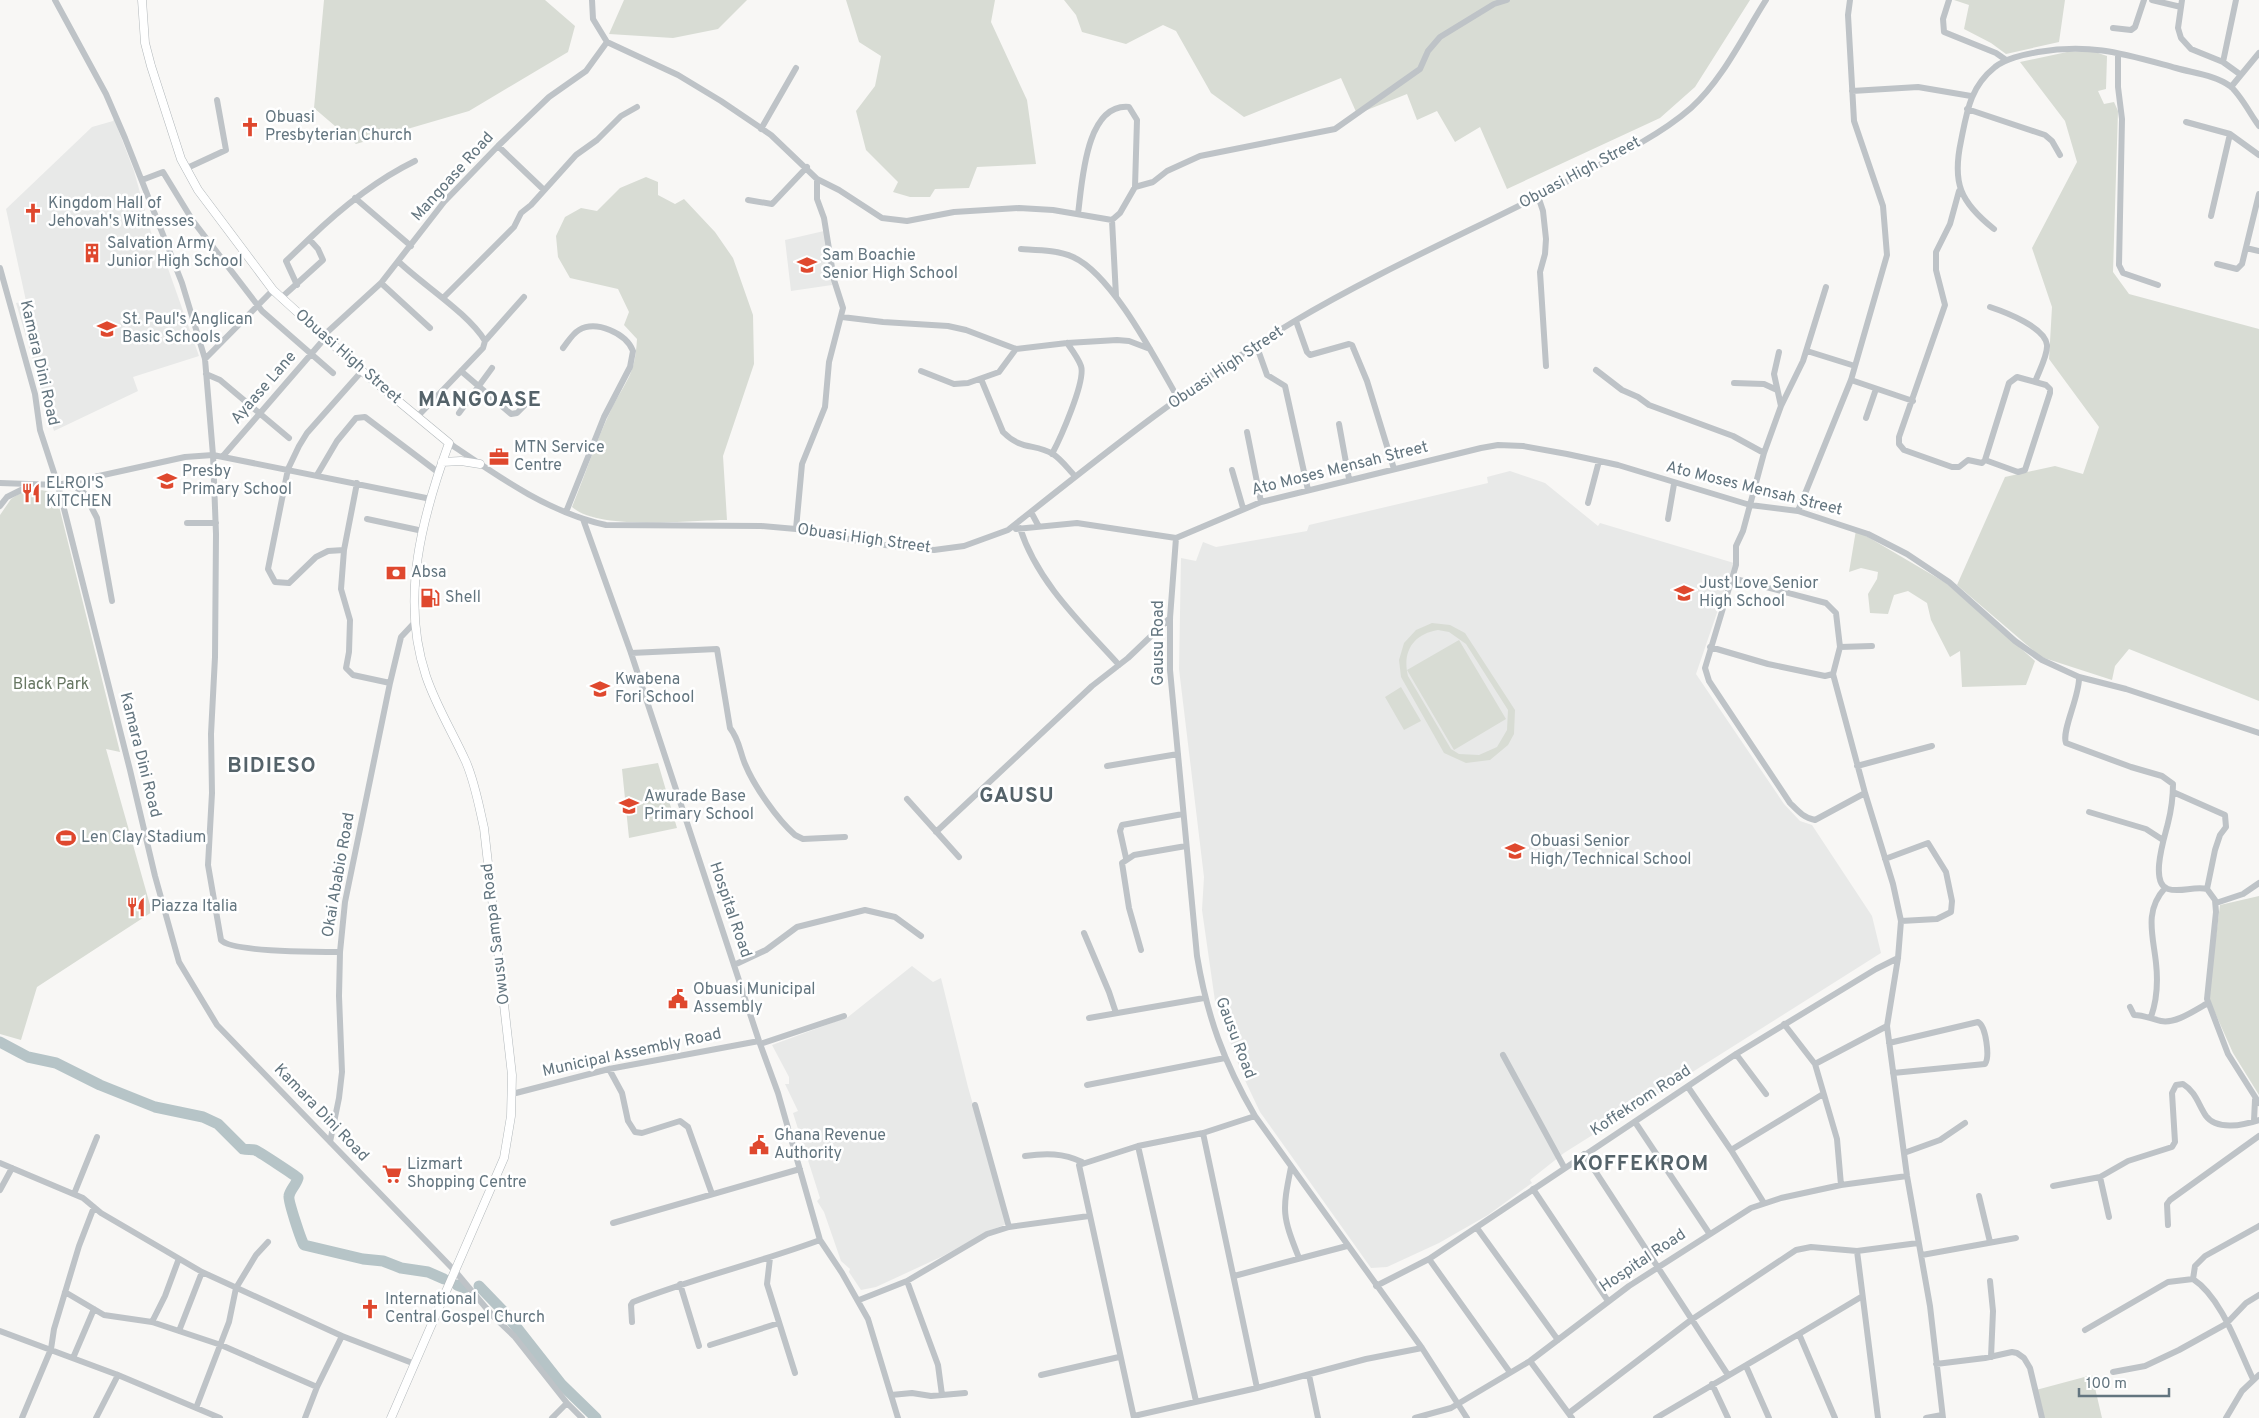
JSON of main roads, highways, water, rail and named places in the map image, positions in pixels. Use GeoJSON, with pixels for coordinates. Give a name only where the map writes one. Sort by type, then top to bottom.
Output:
{"type":"FeatureCollection","features":[{"type":"Feature","properties":{"kind":"main road","name":"Obuasi High Street"},"geometry":{"type":"LineString","coordinates":[[142,0],[147,52],[185,169],[198,190],[273,290],[362,371],[449,443]]}},
{"type":"Feature","properties":{"kind":"main road","name":"Owusu Sampa Road"},"geometry":{"type":"LineString","coordinates":[[390,1418],[504,1158],[508,1140],[512,1094],[512,1075],[484,828],[467,764],[442,715],[426,676],[418,646],[414,607],[416,564],[423,531],[449,443]]}},
{"type":"Feature","properties":{"kind":"main road"},"geometry":{"type":"LineString","coordinates":[[442,462],[461,461],[480,464]]}},
{"type":"Feature","properties":{"kind":"waterway"},"geometry":{"type":"LineString","coordinates":[[0,1042],[28,1057],[56,1063],[100,1085],[155,1107],[203,1117],[218,1124],[243,1149],[255,1150],[298,1178],[289,1199],[304,1245],[363,1259],[383,1261],[401,1268],[428,1272],[444,1279]]}},
{"type":"Feature","properties":{"kind":"waterway"},"geometry":{"type":"LineString","coordinates":[[457,1285],[465,1288]]}},
{"type":"Feature","properties":{"kind":"waterway"},"geometry":{"type":"LineString","coordinates":[[479,1286],[506,1314],[561,1384],[596,1418]]}},
{"type":"Feature","properties":{"kind":"place","name":"Obuasi Presbyterian Church"},"geometry":{"type":"Point","coordinates":[250,127]}},
{"type":"Feature","properties":{"kind":"place","name":"Kingdom Hall of Jehovah's Witnesses"},"geometry":{"type":"Point","coordinates":[33,213]}},
{"type":"Feature","properties":{"kind":"place","name":"Salvation Army Junior High School"},"geometry":{"type":"Point","coordinates":[92,253]}},
{"type":"Feature","properties":{"kind":"place","name":"Sam Boachie Senior High School"},"geometry":{"type":"Point","coordinates":[807,265]}},
{"type":"Feature","properties":{"kind":"place","name":"St. Paul's Anglican Basic Schools"},"geometry":{"type":"Point","coordinates":[107,329]}},
{"type":"Feature","properties":{"kind":"place","name":"MTN Service Centre"},"geometry":{"type":"Point","coordinates":[499,457]}},
{"type":"Feature","properties":{"kind":"place","name":"Presby Primary School"},"geometry":{"type":"Point","coordinates":[167,481]}},
{"type":"Feature","properties":{"kind":"place","name":"ELROI'S KITCHEN"},"geometry":{"type":"Point","coordinates":[31,493]}},
{"type":"Feature","properties":{"kind":"place","name":"Absa"},"geometry":{"type":"Point","coordinates":[396,573]}},
{"type":"Feature","properties":{"kind":"place","name":"Just Love Senior High School"},"geometry":{"type":"Point","coordinates":[1684,593]}},
{"type":"Feature","properties":{"kind":"place","name":"Shell"},"geometry":{"type":"Point","coordinates":[430,598]}},
{"type":"Feature","properties":{"kind":"place","name":"Kwabena Fori School"},"geometry":{"type":"Point","coordinates":[600,689]}},
{"type":"Feature","properties":{"kind":"place","name":"Awurade Base Primary School"},"geometry":{"type":"Point","coordinates":[629,806]}},
{"type":"Feature","properties":{"kind":"place","name":"Len Clay Stadium"},"geometry":{"type":"Point","coordinates":[66,838]}},
{"type":"Feature","properties":{"kind":"place","name":"Obuasi Senior High/Technical School"},"geometry":{"type":"Point","coordinates":[1515,851]}},
{"type":"Feature","properties":{"kind":"place","name":"Piazza Italia"},"geometry":{"type":"Point","coordinates":[136,907]}},
{"type":"Feature","properties":{"kind":"place","name":"Obuasi Municipal Assembly"},"geometry":{"type":"Point","coordinates":[678,999]}},
{"type":"Feature","properties":{"kind":"place","name":"Ghana Revenue Authority"},"geometry":{"type":"Point","coordinates":[759,1145]}},
{"type":"Feature","properties":{"kind":"place","name":"Lizmart Shopping Centre"},"geometry":{"type":"Point","coordinates":[392,1174]}},
{"type":"Feature","properties":{"kind":"place","name":"International Central Gospel Church"},"geometry":{"type":"Point","coordinates":[370,1309]}},
{"type":"Feature","properties":{"kind":"district","name":"MANGOASE"},"geometry":{"type":"Point","coordinates":[480,400]}},
{"type":"Feature","properties":{"kind":"district","name":"BIDIESO"},"geometry":{"type":"Point","coordinates":[272,766]}},
{"type":"Feature","properties":{"kind":"district","name":"GAUSU"},"geometry":{"type":"Point","coordinates":[1017,796]}},
{"type":"Feature","properties":{"kind":"district","name":"KOFFEKROM"},"geometry":{"type":"Point","coordinates":[1641,1164]}},
{"type":"Feature","properties":{"kind":"park label","name":"Black Park"},"geometry":{"type":"Point","coordinates":[51,685]}}]}
